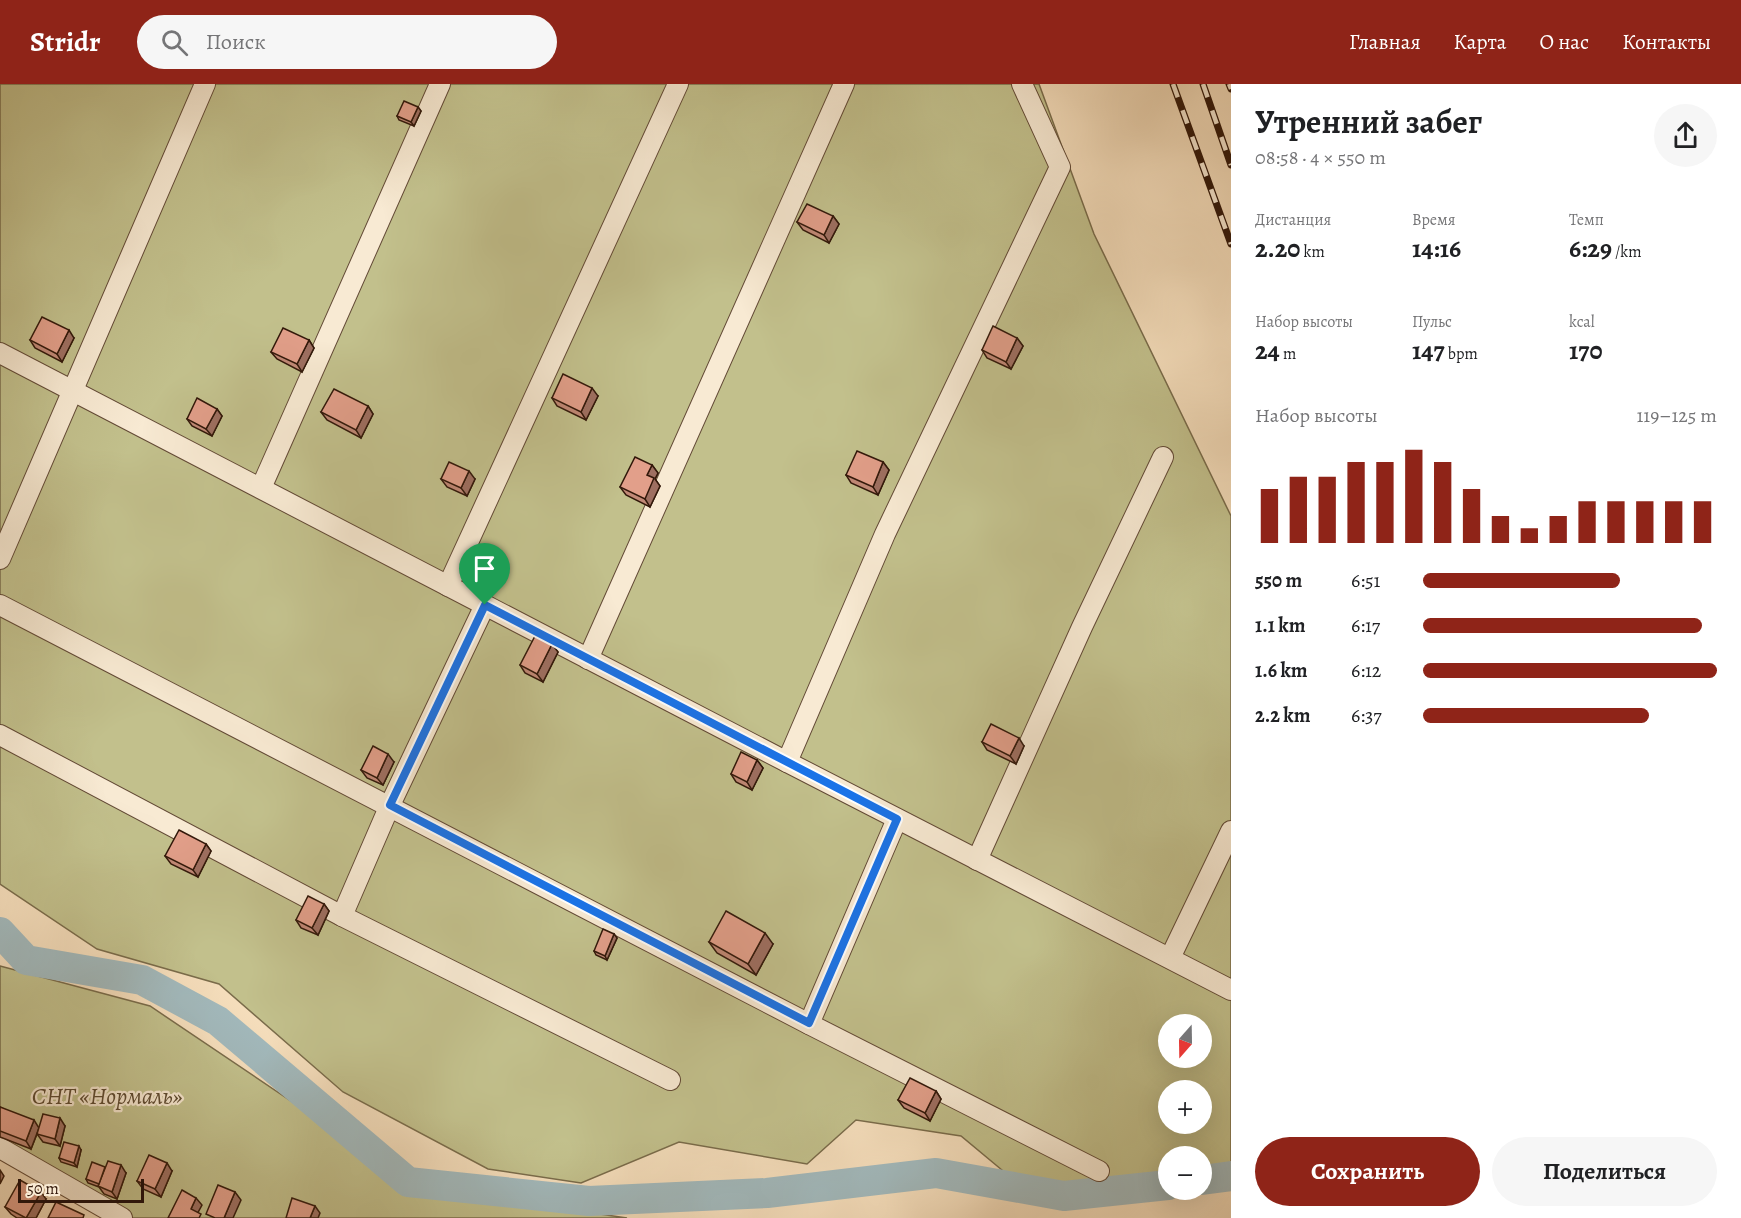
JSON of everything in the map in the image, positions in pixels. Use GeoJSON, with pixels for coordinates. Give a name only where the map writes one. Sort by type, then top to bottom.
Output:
{"type":"FeatureCollection","features":[{"type":"Feature","properties":{"kind":"street"},"geometry":{"type":"LineString","coordinates":[[0,559],[205,84]]}},
{"type":"Feature","properties":{"kind":"street"},"geometry":{"type":"LineString","coordinates":[[261,488],[440,84]]}},
{"type":"Feature","properties":{"kind":"street"},"geometry":{"type":"LineString","coordinates":[[448,586],[678,84]]}},
{"type":"Feature","properties":{"kind":"street"},"geometry":{"type":"LineString","coordinates":[[588,659],[844,84]]}},
{"type":"Feature","properties":{"kind":"street"},"geometry":{"type":"LineString","coordinates":[[787,762],[885,534],[1060,166],[1022,84]]}},
{"type":"Feature","properties":{"kind":"street"},"geometry":{"type":"LineString","coordinates":[[0,352],[588,659],[1231,990]]}},
{"type":"Feature","properties":{"kind":"street"},"geometry":{"type":"LineString","coordinates":[[977,860],[1082,627],[1163,457]]}},
{"type":"Feature","properties":{"kind":"street"},"geometry":{"type":"LineString","coordinates":[[0,605],[1099,1171]]}},
{"type":"Feature","properties":{"kind":"street"},"geometry":{"type":"LineString","coordinates":[[342,916],[390,805],[485,605]]}},
{"type":"Feature","properties":{"kind":"street"},"geometry":{"type":"LineString","coordinates":[[0,735],[342,916],[670,1080]]}},
{"type":"Feature","properties":{"kind":"street"},"geometry":{"type":"LineString","coordinates":[[809,1023],[897,819]]}},
{"type":"Feature","properties":{"kind":"street"},"geometry":{"type":"LineString","coordinates":[[1170,958],[1231,831]]}},
{"type":"Feature","properties":{"kind":"street"},"geometry":{"type":"LineString","coordinates":[[0,1148],[122,1218]]}},
{"type":"Feature","properties":{"kind":"green space"},"geometry":{"type":"Polygon","coordinates":[[[0,84],[1039,84],[1094,234],[1231,516],[1231,1187],[1212,1188],[1212,1146],[1158,1146],[1158,1188],[1026,1190],[961,1136],[856,1120],[807,1164],[679,1142],[581,1183],[488,1169],[343,1092],[219,984],[97,949],[0,884],[0,84]]]}},
{"type":"Feature","properties":{"kind":"green space","name":"СНТ «Нормаль»"},"geometry":{"type":"Polygon","coordinates":[[[0,966],[150,1006],[420,1188],[627,1218],[123,1218],[0,1149],[0,966]]]}},
{"type":"Feature","properties":{"kind":"building"},"geometry":{"type":"Polygon","coordinates":[[[404,101],[418,107],[411,122],[397,116],[404,101]]]}},
{"type":"Feature","properties":{"kind":"building"},"geometry":{"type":"Polygon","coordinates":[[[807,204],[833,216],[824,235],[797,222],[807,204]]]}},
{"type":"Feature","properties":{"kind":"building"},"geometry":{"type":"Polygon","coordinates":[[[42,317],[69,330],[57,354],[30,340],[42,317]]]}},
{"type":"Feature","properties":{"kind":"building"},"geometry":{"type":"Polygon","coordinates":[[[993,326],[1017,338],[1006,362],[982,350],[993,326]]]}},
{"type":"Feature","properties":{"kind":"building"},"geometry":{"type":"Polygon","coordinates":[[[283,328],[309,340],[297,364],[271,352],[283,328]]]}},
{"type":"Feature","properties":{"kind":"building"},"geometry":{"type":"Polygon","coordinates":[[[563,374],[592,388],[581,412],[552,398],[563,374]]]}},
{"type":"Feature","properties":{"kind":"building"},"geometry":{"type":"Polygon","coordinates":[[[334,389],[368,406],[356,430],[321,412],[334,389]]]}},
{"type":"Feature","properties":{"kind":"building"},"geometry":{"type":"Polygon","coordinates":[[[197,398],[217,409],[206,429],[187,419],[197,398]]]}},
{"type":"Feature","properties":{"kind":"building"},"geometry":{"type":"Polygon","coordinates":[[[857,451],[883,462],[873,487],[846,475],[857,451]]]}},
{"type":"Feature","properties":{"kind":"building"},"geometry":{"type":"Polygon","coordinates":[[[635,457],[652,465],[647,475],[654,478],[645,499],[620,487],[635,457]]]}},
{"type":"Feature","properties":{"kind":"building"},"geometry":{"type":"Polygon","coordinates":[[[449,462],[469,471],[461,488],[441,479],[449,462]]]}},
{"type":"Feature","properties":{"kind":"building"},"geometry":{"type":"Polygon","coordinates":[[[535,636],[552,644],[537,674],[520,665],[535,636]]]}},
{"type":"Feature","properties":{"kind":"building"},"geometry":{"type":"Polygon","coordinates":[[[991,724],[1019,738],[1010,756],[982,742],[991,724]]]}},
{"type":"Feature","properties":{"kind":"building"},"geometry":{"type":"Polygon","coordinates":[[[373,746],[388,754],[377,778],[361,770],[373,746]]]}},
{"type":"Feature","properties":{"kind":"building"},"geometry":{"type":"Polygon","coordinates":[[[741,752],[757,760],[747,782],[731,774],[741,752]]]}},
{"type":"Feature","properties":{"kind":"building"},"geometry":{"type":"Polygon","coordinates":[[[179,830],[206,844],[193,870],[165,856],[179,830]]]}},
{"type":"Feature","properties":{"kind":"building"},"geometry":{"type":"Polygon","coordinates":[[[308,896],[324,904],[312,928],[296,920],[308,896]]]}},
{"type":"Feature","properties":{"kind":"building"},"geometry":{"type":"Polygon","coordinates":[[[726,911],[765,933],[748,964],[709,942],[726,911]]]}},
{"type":"Feature","properties":{"kind":"building"},"geometry":{"type":"Polygon","coordinates":[[[603,929],[614,934],[605,956],[594,951],[603,929]]]}},
{"type":"Feature","properties":{"kind":"building"},"geometry":{"type":"Polygon","coordinates":[[[910,1078],[936,1091],[925,1113],[898,1100],[910,1078]]]}},
{"type":"Feature","properties":{"kind":"building"},"geometry":{"type":"Polygon","coordinates":[[[0,1107],[34,1120],[26,1141],[0,1131],[0,1107]]]}},
{"type":"Feature","properties":{"kind":"building"},"geometry":{"type":"Polygon","coordinates":[[[43,1114],[60,1118],[55,1139],[37,1134],[43,1114]]]}},
{"type":"Feature","properties":{"kind":"building"},"geometry":{"type":"Polygon","coordinates":[[[64,1142],[79,1146],[74,1163],[59,1158],[64,1142]]]}},
{"type":"Feature","properties":{"kind":"building"},"geometry":{"type":"Polygon","coordinates":[[[149,1155],[167,1163],[155,1189],[137,1181],[149,1155]]]}},
{"type":"Feature","properties":{"kind":"building"},"geometry":{"type":"Polygon","coordinates":[[[108,1161],[121,1165],[112,1192],[98,1186],[108,1161]]]}},
{"type":"Feature","properties":{"kind":"building"},"geometry":{"type":"Polygon","coordinates":[[[92,1162],[105,1167],[99,1184],[86,1179],[92,1162]]]}},
{"type":"Feature","properties":{"kind":"building"},"geometry":{"type":"Polygon","coordinates":[[[20,1180],[41,1192],[26,1218],[5,1207],[20,1180]]]}},
{"type":"Feature","properties":{"kind":"building"},"geometry":{"type":"Polygon","coordinates":[[[218,1185],[235,1192],[224,1218],[215,1218],[206,1214],[218,1185]]]}},
{"type":"Feature","properties":{"kind":"building"},"geometry":{"type":"Polygon","coordinates":[[[182,1190],[196,1198],[191,1209],[201,1214],[199,1218],[168,1218],[182,1190]]]}},
{"type":"Feature","properties":{"kind":"building"},"geometry":{"type":"Polygon","coordinates":[[[292,1198],[315,1206],[310,1218],[286,1218],[292,1198]]]}},
{"type":"Feature","properties":{"kind":"building"},"geometry":{"type":"Polygon","coordinates":[[[56,1202],[84,1215],[83,1218],[48,1218],[56,1202]]]}},
{"type":"Feature","properties":{"kind":"waterway"},"geometry":{"type":"LineString","coordinates":[[0,932],[26,960],[142,980],[218,1021],[408,1182],[589,1201],[767,1193],[936,1173],[1064,1196],[1158,1186]]}},
{"type":"Feature","properties":{"kind":"waterway"},"geometry":{"type":"LineString","coordinates":[[1212,1179],[1231,1176]]}},
{"type":"Feature","properties":{"kind":"railway"},"geometry":{"type":"LineString","coordinates":[[1173,84],[1231,244]]}},
{"type":"Feature","properties":{"kind":"railway"},"geometry":{"type":"LineString","coordinates":[[1203,84],[1231,165]]}},
{"type":"Feature","properties":{"kind":"railway"},"geometry":{"type":"LineString","coordinates":[[1229,84],[1231,89]]}},
{"type":"Feature","properties":{"kind":"route"},"geometry":{"type":"LineString","coordinates":[[485,605],[897,819],[809,1023],[390,805],[485,605]]}}]}
